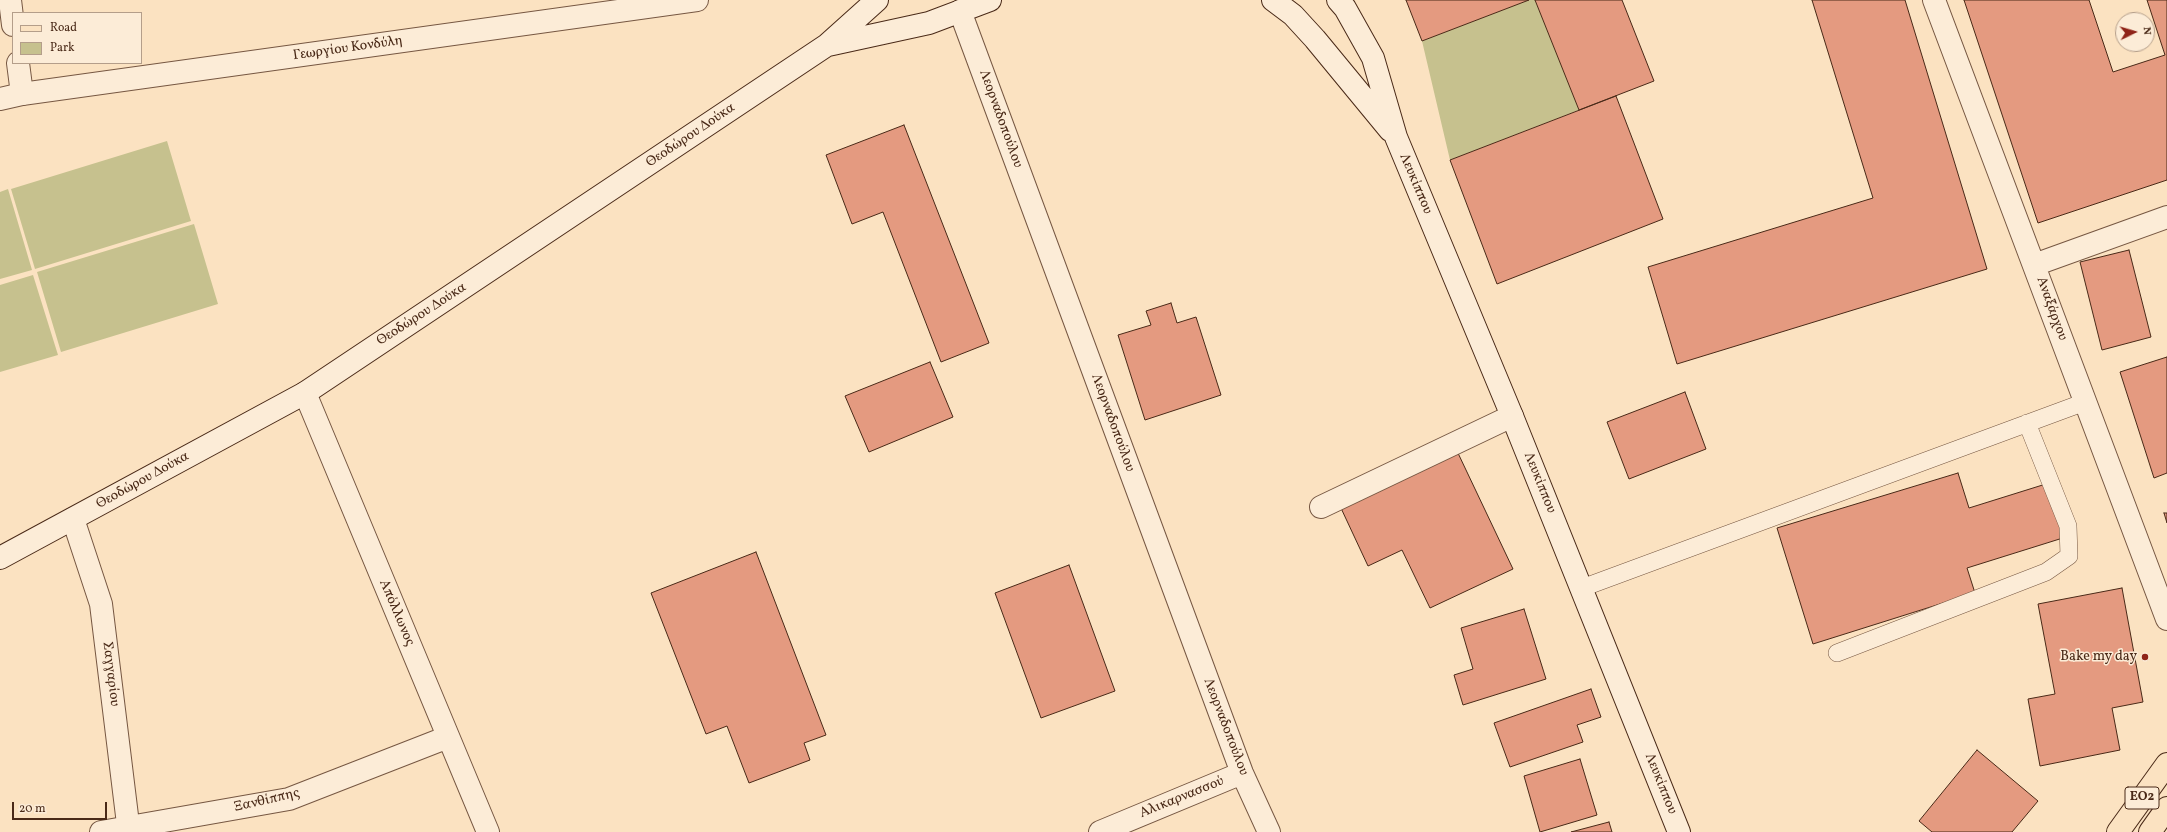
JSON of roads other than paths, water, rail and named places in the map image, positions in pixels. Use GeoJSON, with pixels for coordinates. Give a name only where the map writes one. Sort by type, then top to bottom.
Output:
{"type":"FeatureCollection","features":[{"type":"Feature","properties":{"kind":"main road","name":"ΕΟ2"},"geometry":{"type":"LineString","coordinates":[[2118,832],[2167,764]]}},
{"type":"Feature","properties":{"kind":"main road","name":"ΕΟ2"},"geometry":{"type":"LineString","coordinates":[[2150,832],[2167,808]]}},
{"type":"Feature","properties":{"kind":"street"},"geometry":{"type":"LineString","coordinates":[[10,0],[12,17]]}},
{"type":"Feature","properties":{"kind":"street","name":"Γεωργίου Κονδύλη"},"geometry":{"type":"LineString","coordinates":[[0,99],[22,94],[697,0]]}},
{"type":"Feature","properties":{"kind":"street","name":"Θεοδώρου Δούκα"},"geometry":{"type":"LineString","coordinates":[[0,558],[305,393],[827,45],[877,0]]}},
{"type":"Feature","properties":{"kind":"street","name":"Θεοδώρου Δούκα"},"geometry":{"type":"LineString","coordinates":[[827,45],[929,23],[990,0]]}},
{"type":"Feature","properties":{"kind":"street","name":"Λευκίππου"},"geometry":{"type":"LineString","coordinates":[[1273,0],[1293,16],[1315,39],[1396,137]]}},
{"type":"Feature","properties":{"kind":"street","name":"Λευκίππου"},"geometry":{"type":"LineString","coordinates":[[1338,0],[1345,8],[1373,58],[1396,137],[1512,416],[1679,832]]}},
{"type":"Feature","properties":{"kind":"street","name":"Αναξάρχου"},"geometry":{"type":"LineString","coordinates":[[1934,0],[2167,619]]}},
{"type":"Feature","properties":{"kind":"street","name":"Λεορναδοπούλου"},"geometry":{"type":"LineString","coordinates":[[960,12],[1242,774],[1269,832]]}},
{"type":"Feature","properties":{"kind":"street"},"geometry":{"type":"LineString","coordinates":[[18,64],[22,94]]}},
{"type":"Feature","properties":{"kind":"street"},"geometry":{"type":"LineString","coordinates":[[2034,264],[2167,217]]}},
{"type":"Feature","properties":{"kind":"street","name":"Απόλλωνος"},"geometry":{"type":"LineString","coordinates":[[305,393],[488,832]]}},
{"type":"Feature","properties":{"kind":"street"},"geometry":{"type":"LineString","coordinates":[[1321,507],[1512,416]]}},
{"type":"Feature","properties":{"kind":"street","name":"Σαγγαρίου"},"geometry":{"type":"LineString","coordinates":[[73,519],[101,604],[129,830]]}},
{"type":"Feature","properties":{"kind":"street","name":"Ξανθίππης"},"geometry":{"type":"LineString","coordinates":[[101,832],[129,830],[290,799],[448,737]]}},
{"type":"Feature","properties":{"kind":"street","name":"Αλικαρνασσού"},"geometry":{"type":"LineString","coordinates":[[1100,832],[1242,774]]}},
{"type":"Feature","properties":{"kind":"lane"},"geometry":{"type":"LineString","coordinates":[[1582,588],[2085,402]]}},
{"type":"Feature","properties":{"kind":"lane"},"geometry":{"type":"LineString","coordinates":[[1837,653],[2046,572],[2069,556],[2068,526],[2027,423]]}},
{"type":"Feature","properties":{"kind":"place","name":"Bake my day"},"geometry":{"type":"Point","coordinates":[2145,657]}}]}
